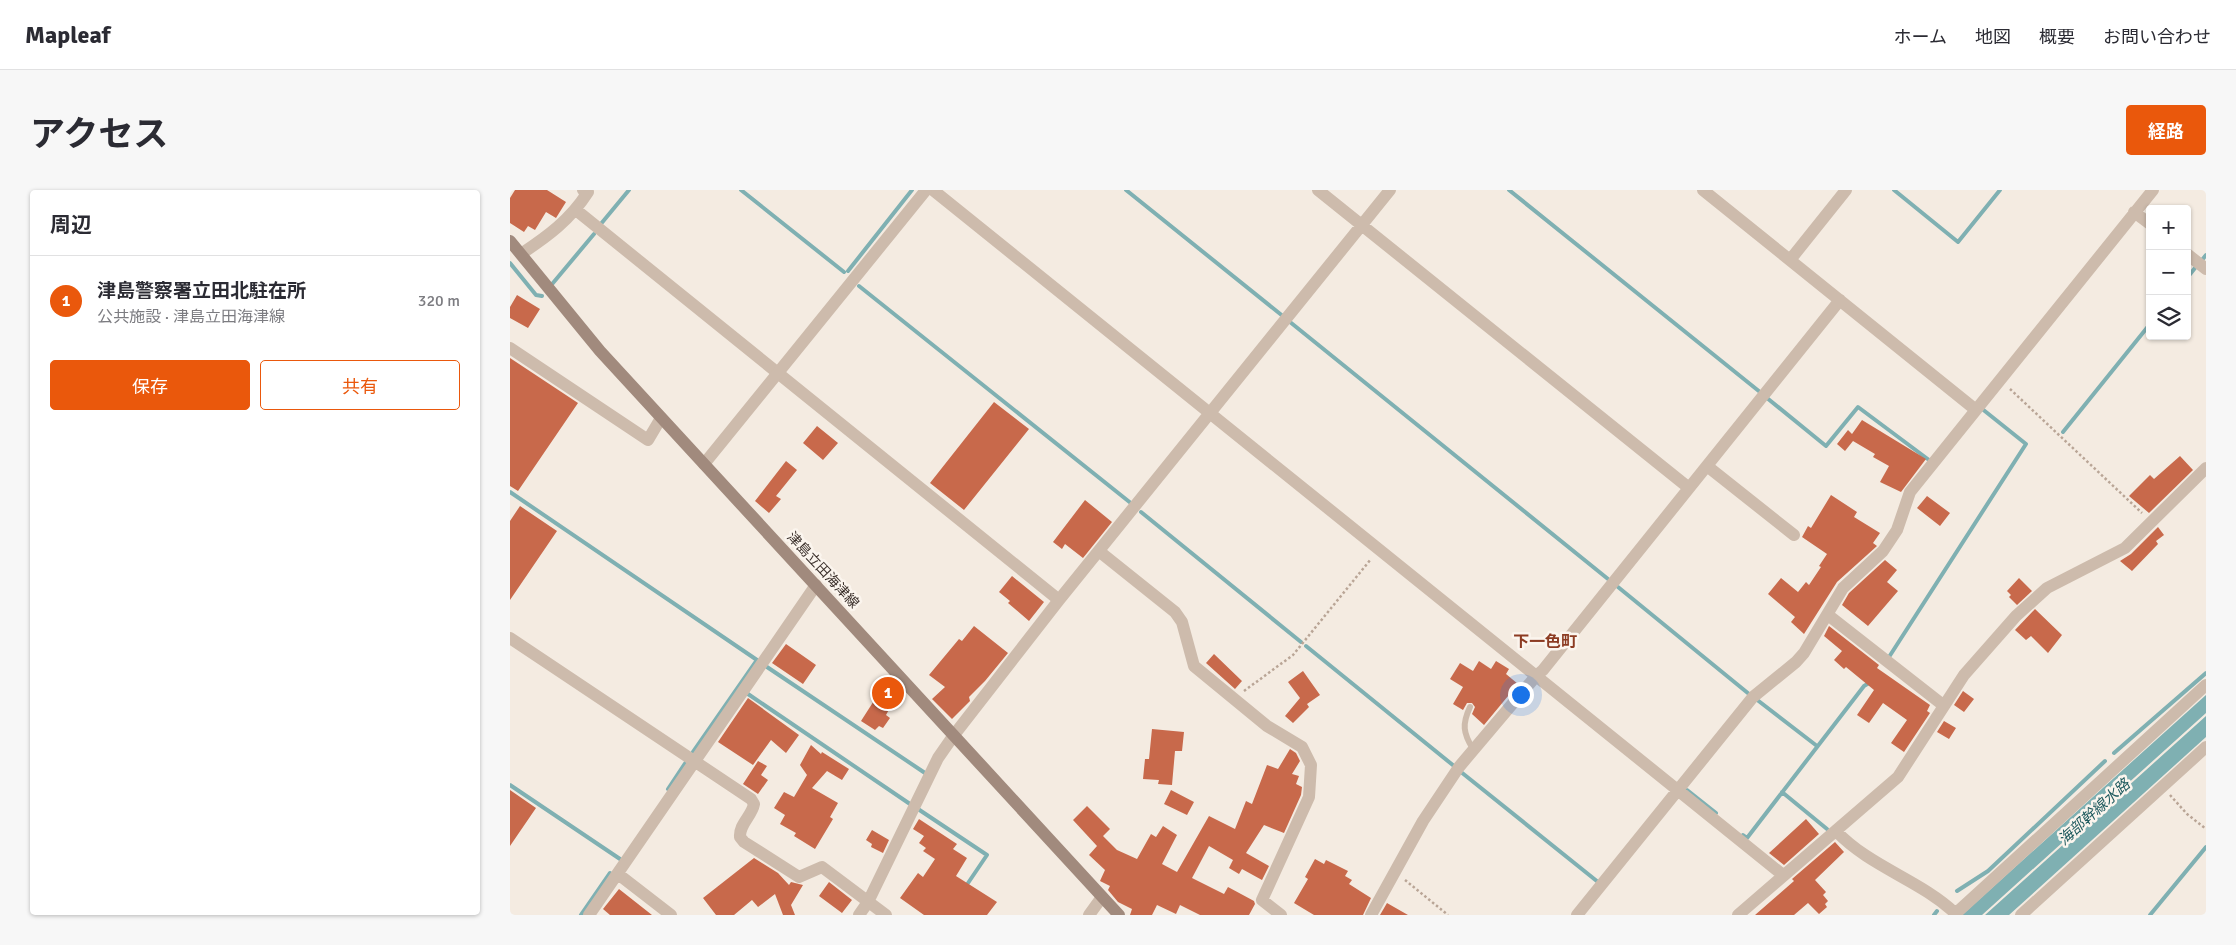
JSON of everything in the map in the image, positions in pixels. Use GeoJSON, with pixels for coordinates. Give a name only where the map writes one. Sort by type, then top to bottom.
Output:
{"type":"FeatureCollection","features":[{"type":"Feature","properties":{"kind":"main road","name":"津島立田海津線"},"geometry":{"type":"LineString","coordinates":[[510,241],[600,351],[1119,915]]}},
{"type":"Feature","properties":{"kind":"street"},"geometry":{"type":"LineString","coordinates":[[521,254],[556,230],[576,210],[588,192],[584,190]]}},
{"type":"Feature","properties":{"kind":"street"},"geometry":{"type":"LineString","coordinates":[[704,464],[926,190]]}},
{"type":"Feature","properties":{"kind":"street"},"geometry":{"type":"LineString","coordinates":[[933,190],[1783,875]]}},
{"type":"Feature","properties":{"kind":"street"},"geometry":{"type":"LineString","coordinates":[[1318,190],[1689,488]]}},
{"type":"Feature","properties":{"kind":"street"},"geometry":{"type":"LineString","coordinates":[[859,915],[868,902],[938,758],[954,734],[1059,600],[1100,552],[1390,190]]}},
{"type":"Feature","properties":{"kind":"street"},"geometry":{"type":"LineString","coordinates":[[1703,190],[1976,410]]}},
{"type":"Feature","properties":{"kind":"street"},"geometry":{"type":"LineString","coordinates":[[1790,260],[1846,190]]}},
{"type":"Feature","properties":{"kind":"street"},"geometry":{"type":"LineString","coordinates":[[1576,915],[1753,697],[1796,662],[1828,615],[1843,588],[1883,551],[1897,530],[1910,492],[2152,190]]}},
{"type":"Feature","properties":{"kind":"street"},"geometry":{"type":"LineString","coordinates":[[576,210],[1059,600]]}},
{"type":"Feature","properties":{"kind":"street"},"geometry":{"type":"LineString","coordinates":[[2134,212],[2146,221]]}},
{"type":"Feature","properties":{"kind":"street"},"geometry":{"type":"LineString","coordinates":[[2191,257],[2206,269]]}},
{"type":"Feature","properties":{"kind":"street"},"geometry":{"type":"LineString","coordinates":[[1371,915],[1423,821],[1459,766],[1543,670],[1840,300]]}},
{"type":"Feature","properties":{"kind":"street"},"geometry":{"type":"LineString","coordinates":[[510,348],[648,440],[661,418]]}},
{"type":"Feature","properties":{"kind":"street"},"geometry":{"type":"LineString","coordinates":[[1707,466],[1794,535]]}},
{"type":"Feature","properties":{"kind":"street"},"geometry":{"type":"LineString","coordinates":[[1738,915],[1898,778],[1943,705],[1964,675],[1999,633],[2047,588],[2113,556],[2124,548],[2152,523],[2206,468]]}},
{"type":"Feature","properties":{"kind":"street"},"geometry":{"type":"LineString","coordinates":[[1100,552],[1174,612],[1182,622],[1194,666],[1267,726],[1302,747],[1311,765],[1309,797],[1262,900],[1281,915]]}},
{"type":"Feature","properties":{"kind":"street"},"geometry":{"type":"LineString","coordinates":[[589,915],[816,585]]}},
{"type":"Feature","properties":{"kind":"street"},"geometry":{"type":"LineString","coordinates":[[1828,615],[1943,705]]}},
{"type":"Feature","properties":{"kind":"street"},"geometry":{"type":"LineString","coordinates":[[510,638],[754,804],[740,830],[740,837],[744,842],[799,877],[822,867],[886,915]]}},
{"type":"Feature","properties":{"kind":"street"},"geometry":{"type":"LineString","coordinates":[[1836,831],[1852,848],[1940,899],[1954,914],[2206,685]]}},
{"type":"Feature","properties":{"kind":"street"},"geometry":{"type":"LineString","coordinates":[[2021,915],[2206,747]]}},
{"type":"Feature","properties":{"kind":"street"},"geometry":{"type":"LineString","coordinates":[[618,874],[671,915]]}},
{"type":"Feature","properties":{"kind":"street"},"geometry":{"type":"LineString","coordinates":[[1089,915],[1102,897]]}},
{"type":"Feature","properties":{"kind":"lane"},"geometry":{"type":"LineString","coordinates":[[1470,707],[1463,728],[1466,738],[1473,749]]}},
{"type":"Feature","properties":{"kind":"path"},"geometry":{"type":"LineString","coordinates":[[2000,380],[2152,523]]}},
{"type":"Feature","properties":{"kind":"path"},"geometry":{"type":"LineString","coordinates":[[1233,699],[1293,655],[1379,549]]}},
{"type":"Feature","properties":{"kind":"path"},"geometry":{"type":"LineString","coordinates":[[2162,787],[2187,814],[2206,829]]}},
{"type":"Feature","properties":{"kind":"path"},"geometry":{"type":"LineString","coordinates":[[1394,872],[1448,915]]}},
{"type":"Feature","properties":{"kind":"water","name":"海部幹線水路"},"geometry":{"type":"Polygon","coordinates":[[[2206,695],[2206,713],[1982,915],[1962,915],[2206,695]]]}},
{"type":"Feature","properties":{"kind":"water"},"geometry":{"type":"Polygon","coordinates":[[[2206,716],[2206,737],[2009,915],[1985,915],[2206,716]]]}},
{"type":"Feature","properties":{"kind":"building"},"geometry":{"type":"Polygon","coordinates":[[[515,190],[547,190],[566,202],[556,218],[546,212],[535,230],[528,226],[524,232],[510,223],[510,198],[515,190]]]}},
{"type":"Feature","properties":{"kind":"building"},"geometry":{"type":"Polygon","coordinates":[[[517,295],[540,309],[528,328],[510,318],[510,307],[517,295]]]}},
{"type":"Feature","properties":{"kind":"building"},"geometry":{"type":"Polygon","coordinates":[[[510,358],[578,403],[518,491],[510,486],[510,358]]]}},
{"type":"Feature","properties":{"kind":"building"},"geometry":{"type":"Polygon","coordinates":[[[994,402],[1029,429],[964,510],[930,483],[994,402]]]}},
{"type":"Feature","properties":{"kind":"building"},"geometry":{"type":"Polygon","coordinates":[[[1862,420],[1926,459],[1901,492],[1880,482],[1889,466],[1873,457],[1875,454],[1853,441],[1845,451],[1837,444],[1848,430],[1852,434],[1862,420]]]}},
{"type":"Feature","properties":{"kind":"building"},"geometry":{"type":"Polygon","coordinates":[[[817,426],[838,443],[823,460],[803,443],[817,426]]]}},
{"type":"Feature","properties":{"kind":"building"},"geometry":{"type":"Polygon","coordinates":[[[2180,456],[2193,470],[2149,513],[2129,496],[2150,475],[2154,479],[2180,456]]]}},
{"type":"Feature","properties":{"kind":"building"},"geometry":{"type":"Polygon","coordinates":[[[786,461],[797,470],[776,496],[781,499],[769,513],[755,501],[786,461]]]}},
{"type":"Feature","properties":{"kind":"building"},"geometry":{"type":"Polygon","coordinates":[[[1831,495],[1857,512],[1854,517],[1880,533],[1873,543],[1877,546],[1837,582],[1804,634],[1791,622],[1795,617],[1768,594],[1781,578],[1798,592],[1806,582],[1809,585],[1821,567],[1819,566],[1827,554],[1802,537],[1808,526],[1811,528],[1831,495]]]}},
{"type":"Feature","properties":{"kind":"building"},"geometry":{"type":"Polygon","coordinates":[[[1927,496],[1950,513],[1940,526],[1917,508],[1927,496]]]}},
{"type":"Feature","properties":{"kind":"building"},"geometry":{"type":"Polygon","coordinates":[[[1085,500],[1112,522],[1083,558],[1065,544],[1062,549],[1053,542],[1085,500]]]}},
{"type":"Feature","properties":{"kind":"building"},"geometry":{"type":"Polygon","coordinates":[[[520,506],[557,531],[510,600],[510,521],[520,506]]]}},
{"type":"Feature","properties":{"kind":"building"},"geometry":{"type":"Polygon","coordinates":[[[2158,527],[2164,535],[2156,541],[2158,544],[2132,571],[2120,561],[2131,554],[2158,527]]]}},
{"type":"Feature","properties":{"kind":"building"},"geometry":{"type":"Polygon","coordinates":[[[1885,560],[1897,570],[1887,582],[1898,591],[1868,626],[1842,605],[1849,593],[1885,560]]]}},
{"type":"Feature","properties":{"kind":"building"},"geometry":{"type":"Polygon","coordinates":[[[1012,576],[1044,602],[1029,621],[1008,603],[1010,601],[999,592],[1012,576]]]}},
{"type":"Feature","properties":{"kind":"building"},"geometry":{"type":"Polygon","coordinates":[[[2019,578],[2032,591],[2017,605],[2009,597],[2011,595],[2007,591],[2019,578]]]}},
{"type":"Feature","properties":{"kind":"building"},"geometry":{"type":"Polygon","coordinates":[[[2035,609],[2062,635],[2048,653],[2031,636],[2026,640],[2015,630],[2035,609]]]}},
{"type":"Feature","properties":{"kind":"building"},"geometry":{"type":"Polygon","coordinates":[[[974,626],[1008,653],[969,697],[970,701],[952,719],[932,699],[945,687],[929,675],[959,639],[962,641],[974,626]]]}},
{"type":"Feature","properties":{"kind":"building"},"geometry":{"type":"Polygon","coordinates":[[[1829,626],[1879,665],[1877,668],[1930,705],[1927,711],[1930,713],[1904,752],[1891,743],[1907,720],[1883,703],[1869,723],[1857,715],[1874,690],[1846,667],[1844,669],[1834,660],[1842,651],[1824,636],[1829,626]]]}},
{"type":"Feature","properties":{"kind":"building"},"geometry":{"type":"Polygon","coordinates":[[[786,644],[816,665],[803,684],[772,663],[786,644]]]}},
{"type":"Feature","properties":{"kind":"building"},"geometry":{"type":"Polygon","coordinates":[[[1214,654],[1242,681],[1235,689],[1206,663],[1214,654]]]}},
{"type":"Feature","properties":{"kind":"building"},"geometry":{"type":"Polygon","coordinates":[[[1479,661],[1491,669],[1496,661],[1509,669],[1506,674],[1518,684],[1484,725],[1472,714],[1475,707],[1472,703],[1467,703],[1463,710],[1453,704],[1463,687],[1450,679],[1460,663],[1473,671],[1479,661]]]}},
{"type":"Feature","properties":{"kind":"building"},"geometry":{"type":"Polygon","coordinates":[[[1303,671],[1320,695],[1307,704],[1309,707],[1293,723],[1285,716],[1300,698],[1288,682],[1303,671]]]}},
{"type":"Feature","properties":{"kind":"building"},"geometry":{"type":"Polygon","coordinates":[[[883,681],[899,691],[886,715],[890,718],[883,728],[879,726],[875,730],[861,721],[877,696],[874,694],[883,681]]]}},
{"type":"Feature","properties":{"kind":"building"},"geometry":{"type":"Polygon","coordinates":[[[1963,691],[1974,699],[1964,712],[1954,705],[1963,691]]]}},
{"type":"Feature","properties":{"kind":"building"},"geometry":{"type":"Polygon","coordinates":[[[748,698],[799,735],[786,753],[771,740],[753,765],[718,742],[748,698]]]}},
{"type":"Feature","properties":{"kind":"building"},"geometry":{"type":"Polygon","coordinates":[[[1944,721],[1956,728],[1949,739],[1937,732],[1944,721]]]}},
{"type":"Feature","properties":{"kind":"building"},"geometry":{"type":"Polygon","coordinates":[[[1152,729],[1184,732],[1182,751],[1175,751],[1172,785],[1158,784],[1159,780],[1143,779],[1145,759],[1149,759],[1152,729]]]}},
{"type":"Feature","properties":{"kind":"building"},"geometry":{"type":"Polygon","coordinates":[[[811,745],[821,754],[822,752],[849,769],[842,780],[827,771],[812,788],[838,803],[830,817],[833,819],[815,849],[794,836],[796,833],[780,824],[785,815],[774,808],[784,792],[794,797],[807,775],[800,765],[811,745]]]}},
{"type":"Feature","properties":{"kind":"building"},"geometry":{"type":"Polygon","coordinates":[[[1290,749],[1296,753],[1300,761],[1292,774],[1299,776],[1296,784],[1302,787],[1301,795],[1284,833],[1264,825],[1246,853],[1269,866],[1262,880],[1242,869],[1239,874],[1229,868],[1233,860],[1209,846],[1192,878],[1224,894],[1228,887],[1254,901],[1255,904],[1249,915],[1200,915],[1180,905],[1176,914],[1157,905],[1152,915],[1130,915],[1132,909],[1118,902],[1108,890],[1110,886],[1100,881],[1105,870],[1089,855],[1097,846],[1073,820],[1087,806],[1110,829],[1103,836],[1117,850],[1137,859],[1151,834],[1156,837],[1163,826],[1177,835],[1162,864],[1177,872],[1209,816],[1235,829],[1246,801],[1252,804],[1267,765],[1278,769],[1290,749]]]}},
{"type":"Feature","properties":{"kind":"building"},"geometry":{"type":"Polygon","coordinates":[[[758,761],[767,766],[761,775],[768,780],[758,794],[743,784],[758,761]]]}},
{"type":"Feature","properties":{"kind":"building"},"geometry":{"type":"Polygon","coordinates":[[[510,790],[536,808],[510,846],[510,790]]]}},
{"type":"Feature","properties":{"kind":"building"},"geometry":{"type":"Polygon","coordinates":[[[1171,790],[1194,802],[1187,815],[1164,804],[1171,790]]]}},
{"type":"Feature","properties":{"kind":"building"},"geometry":{"type":"Polygon","coordinates":[[[919,819],[957,844],[953,849],[967,858],[956,876],[997,902],[987,915],[924,915],[900,898],[918,873],[923,877],[935,859],[923,851],[926,848],[919,843],[924,836],[913,829],[919,819]]]}},
{"type":"Feature","properties":{"kind":"building"},"geometry":{"type":"Polygon","coordinates":[[[1806,819],[1819,834],[1784,865],[1769,853],[1806,819]]]}},
{"type":"Feature","properties":{"kind":"building"},"geometry":{"type":"Polygon","coordinates":[[[872,830],[889,840],[883,853],[871,847],[872,844],[866,840],[872,830]]]}},
{"type":"Feature","properties":{"kind":"building"},"geometry":{"type":"Polygon","coordinates":[[[1835,842],[1844,852],[1815,880],[1826,892],[1823,895],[1828,901],[1825,904],[1827,907],[1819,914],[1808,903],[1794,915],[1755,915],[1794,881],[1792,879],[1835,842]]]}},
{"type":"Feature","properties":{"kind":"building"},"geometry":{"type":"Polygon","coordinates":[[[754,858],[778,873],[789,885],[791,882],[803,885],[791,905],[795,915],[783,915],[775,894],[758,907],[752,900],[734,915],[716,915],[703,898],[754,858]]]}},
{"type":"Feature","properties":{"kind":"building"},"geometry":{"type":"Polygon","coordinates":[[[1315,859],[1324,864],[1326,860],[1348,871],[1345,876],[1352,880],[1349,884],[1371,898],[1363,915],[1314,915],[1294,903],[1308,879],[1305,877],[1315,859]]]}},
{"type":"Feature","properties":{"kind":"building"},"geometry":{"type":"Polygon","coordinates":[[[829,882],[852,900],[842,913],[819,896],[829,882]]]}},
{"type":"Feature","properties":{"kind":"building"},"geometry":{"type":"Polygon","coordinates":[[[619,889],[652,915],[610,915],[603,909],[619,889]]]}},
{"type":"Feature","properties":{"kind":"building"},"geometry":{"type":"Polygon","coordinates":[[[1387,903],[1408,915],[1380,915],[1387,903]]]}},
{"type":"Feature","properties":{"kind":"waterway"},"geometry":{"type":"LineString","coordinates":[[600,225],[629,190]]}},
{"type":"Feature","properties":{"kind":"waterway"},"geometry":{"type":"LineString","coordinates":[[741,190],[844,272]]}},
{"type":"Feature","properties":{"kind":"waterway"},"geometry":{"type":"LineString","coordinates":[[848,271],[912,190]]}},
{"type":"Feature","properties":{"kind":"waterway"},"geometry":{"type":"LineString","coordinates":[[1126,190],[1284,317]]}},
{"type":"Feature","properties":{"kind":"waterway"},"geometry":{"type":"LineString","coordinates":[[1509,190],[1760,392]]}},
{"type":"Feature","properties":{"kind":"waterway"},"geometry":{"type":"LineString","coordinates":[[1894,190],[1958,242],[2000,190]]}},
{"type":"Feature","properties":{"kind":"waterway"},"geometry":{"type":"LineString","coordinates":[[553,283],[594,234]]}},
{"type":"Feature","properties":{"kind":"waterway"},"geometry":{"type":"LineString","coordinates":[[2202,260],[2206,255]]}},
{"type":"Feature","properties":{"kind":"waterway"},"geometry":{"type":"LineString","coordinates":[[510,263],[536,295],[542,296]]}},
{"type":"Feature","properties":{"kind":"waterway"},"geometry":{"type":"LineString","coordinates":[[2191,273],[2195,268]]}},
{"type":"Feature","properties":{"kind":"waterway"},"geometry":{"type":"LineString","coordinates":[[859,286],[1132,504]]}},
{"type":"Feature","properties":{"kind":"waterway"},"geometry":{"type":"LineString","coordinates":[[1290,322],[1608,579]]}},
{"type":"Feature","properties":{"kind":"waterway"},"geometry":{"type":"LineString","coordinates":[[2063,432],[2146,329]]}},
{"type":"Feature","properties":{"kind":"waterway"},"geometry":{"type":"LineString","coordinates":[[1767,398],[1826,446],[1858,407],[1929,460]]}},
{"type":"Feature","properties":{"kind":"waterway"},"geometry":{"type":"LineString","coordinates":[[1889,657],[2026,444],[1981,408]]}},
{"type":"Feature","properties":{"kind":"waterway"},"geometry":{"type":"LineString","coordinates":[[510,492],[757,660],[693,752]]}},
{"type":"Feature","properties":{"kind":"waterway"},"geometry":{"type":"LineString","coordinates":[[1141,512],[1301,642]]}},
{"type":"Feature","properties":{"kind":"waterway"},"geometry":{"type":"LineString","coordinates":[[1618,587],[1749,694]]}},
{"type":"Feature","properties":{"kind":"waterway"},"geometry":{"type":"LineString","coordinates":[[1306,646],[1454,766]]}},
{"type":"Feature","properties":{"kind":"waterway"},"geometry":{"type":"LineString","coordinates":[[767,667],[925,773]]}},
{"type":"Feature","properties":{"kind":"waterway"},"geometry":{"type":"LineString","coordinates":[[2114,753],[2206,673]]}},
{"type":"Feature","properties":{"kind":"waterway"},"geometry":{"type":"LineString","coordinates":[[1743,835],[1747,838],[1864,686],[1869,683]]}},
{"type":"Feature","properties":{"kind":"waterway"},"geometry":{"type":"LineString","coordinates":[[748,694],[910,804]]}},
{"type":"Feature","properties":{"kind":"waterway"},"geometry":{"type":"LineString","coordinates":[[1756,699],[1817,746]]}},
{"type":"Feature","properties":{"kind":"waterway"},"geometry":{"type":"LineString","coordinates":[[1957,891],[1988,871],[2105,761]]}},
{"type":"Feature","properties":{"kind":"waterway"},"geometry":{"type":"LineString","coordinates":[[668,789],[686,762]]}},
{"type":"Feature","properties":{"kind":"waterway"},"geometry":{"type":"LineString","coordinates":[[1461,772],[1598,882]]}},
{"type":"Feature","properties":{"kind":"waterway"},"geometry":{"type":"LineString","coordinates":[[510,785],[620,859]]}},
{"type":"Feature","properties":{"kind":"waterway"},"geometry":{"type":"LineString","coordinates":[[1687,790],[1716,813]]}},
{"type":"Feature","properties":{"kind":"waterway"},"geometry":{"type":"LineString","coordinates":[[1782,792],[1827,829]]}},
{"type":"Feature","properties":{"kind":"waterway"},"geometry":{"type":"LineString","coordinates":[[918,809],[987,855],[966,886]]}},
{"type":"Feature","properties":{"kind":"waterway"},"geometry":{"type":"LineString","coordinates":[[2150,915],[2206,847]]}},
{"type":"Feature","properties":{"kind":"waterway"},"geometry":{"type":"LineString","coordinates":[[581,915],[610,873]]}},
{"type":"Feature","properties":{"kind":"waterway"},"geometry":{"type":"LineString","coordinates":[[1934,915],[1937,911]]}},
{"type":"Feature","properties":{"kind":"place","name":"津島警察署立田北駐在所"},"geometry":{"type":"Point","coordinates":[888,693]}},
{"type":"Feature","properties":{"kind":"district","name":"下一色町"},"geometry":{"type":"Point","coordinates":[1545,642]}}]}
